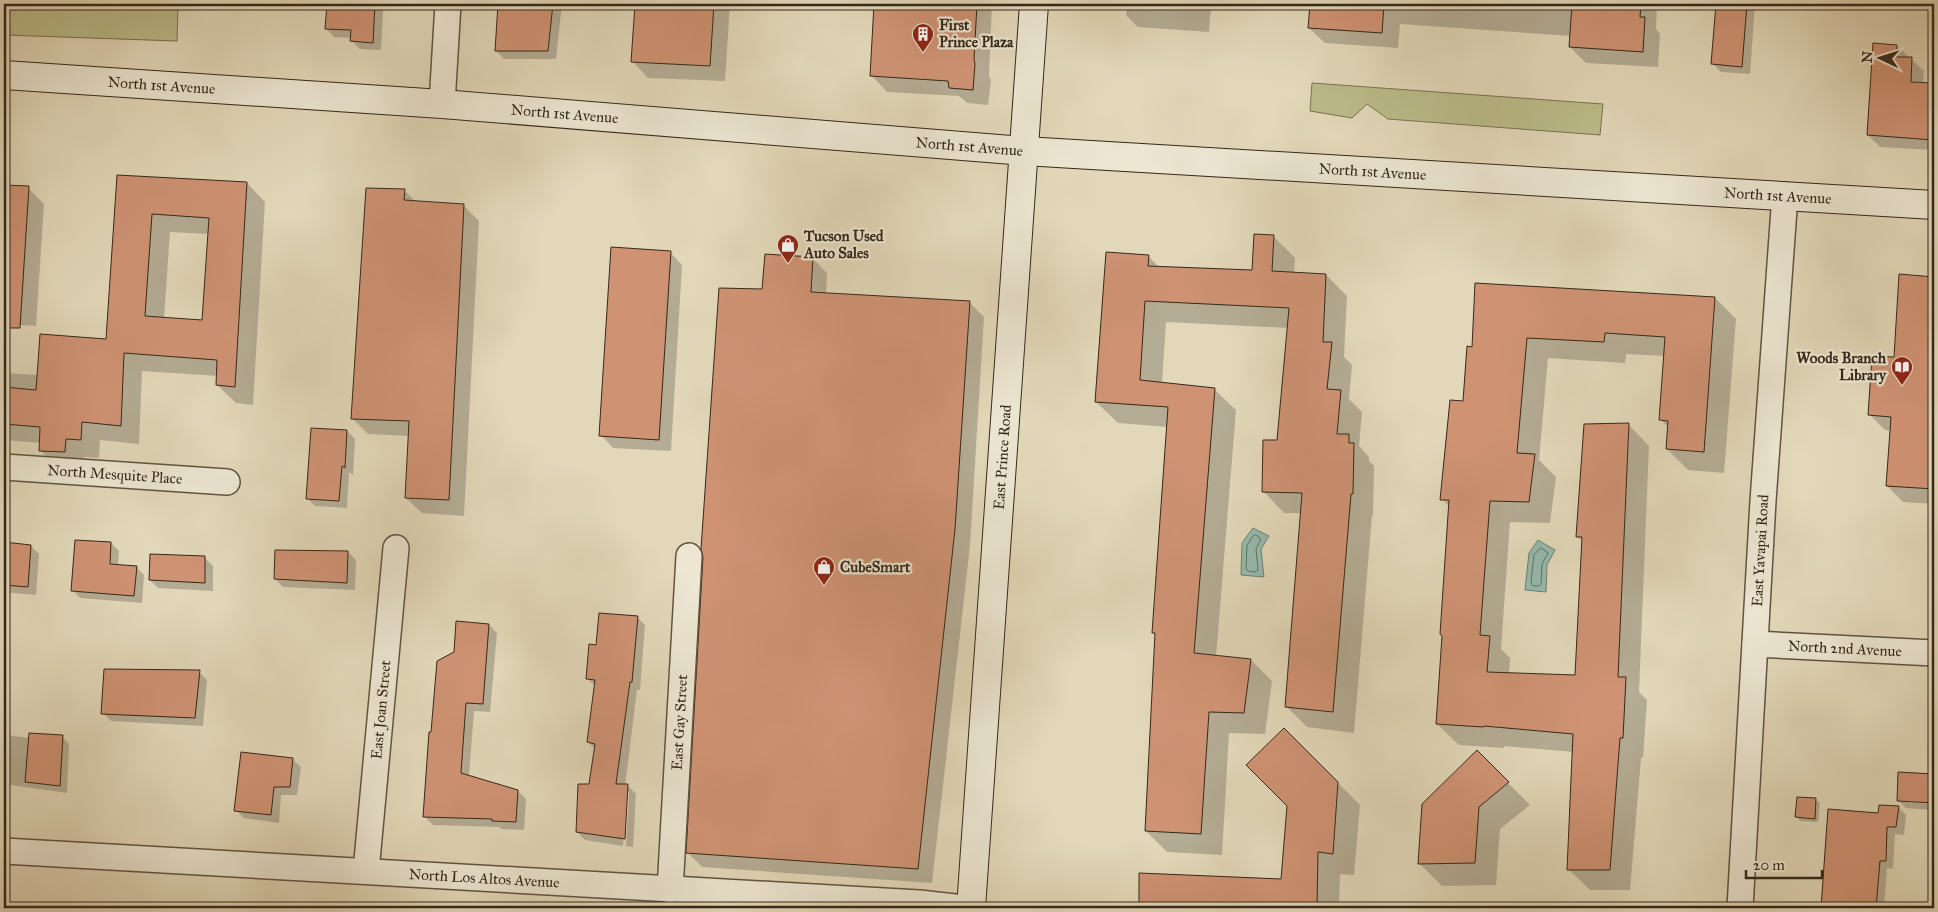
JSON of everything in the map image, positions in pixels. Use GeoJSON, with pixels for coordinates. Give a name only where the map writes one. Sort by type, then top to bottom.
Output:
{"type":"FeatureCollection","features":[{"type":"Feature","properties":{"kind":"main road","name":"East Prince Road"},"geometry":{"type":"LineString","coordinates":[[971,908],[1034,4]]}},
{"type":"Feature","properties":{"kind":"main road","name":"North 1st Avenue"},"geometry":{"type":"LineString","coordinates":[[4,75],[442,104],[1024,151],[1934,205]]}},
{"type":"Feature","properties":{"kind":"street"},"geometry":{"type":"LineString","coordinates":[[442,104],[448,4]]}},
{"type":"Feature","properties":{"kind":"street","name":"East Yavapai Road"},"geometry":{"type":"LineString","coordinates":[[1740,908],[1763,501],[1785,195]]}},
{"type":"Feature","properties":{"kind":"street","name":"North Mesquite Place"},"geometry":{"type":"LineString","coordinates":[[4,467],[227,482]]}},
{"type":"Feature","properties":{"kind":"street","name":"East Joan Street"},"geometry":{"type":"LineString","coordinates":[[366,871],[396,548]]}},
{"type":"Feature","properties":{"kind":"street","name":"East Gay Street"},"geometry":{"type":"LineString","coordinates":[[670,890],[689,556]]}},
{"type":"Feature","properties":{"kind":"street","name":"North 2nd Avenue"},"geometry":{"type":"LineString","coordinates":[[1755,644],[1934,653]]}},
{"type":"Feature","properties":{"kind":"street","name":"North Los Altos Avenue"},"geometry":{"type":"LineString","coordinates":[[4,851],[919,903],[964,908]]}},
{"type":"Feature","properties":{"kind":"green space"},"geometry":{"type":"Polygon","coordinates":[[[4,4],[178,4],[177,41],[4,35],[4,4]]]}},
{"type":"Feature","properties":{"kind":"green space"},"geometry":{"type":"Polygon","coordinates":[[[1312,83],[1603,104],[1600,135],[1388,119],[1367,104],[1352,118],[1310,111],[1312,83]]]}},
{"type":"Feature","properties":{"kind":"water"},"geometry":{"type":"Polygon","coordinates":[[[1253,528],[1269,536],[1261,549],[1264,577],[1241,575],[1242,543],[1253,528]]]}},
{"type":"Feature","properties":{"kind":"water"},"geometry":{"type":"Polygon","coordinates":[[[1538,540],[1555,550],[1547,565],[1546,592],[1525,590],[1529,553],[1538,540]]]}},
{"type":"Feature","properties":{"kind":"building"},"geometry":{"type":"Polygon","coordinates":[[[327,4],[375,4],[373,43],[350,41],[351,30],[325,29],[327,4]]]}},
{"type":"Feature","properties":{"kind":"building"},"geometry":{"type":"Polygon","coordinates":[[[498,4],[553,4],[548,51],[495,51],[498,4]]]}},
{"type":"Feature","properties":{"kind":"building"},"geometry":{"type":"Polygon","coordinates":[[[635,4],[714,4],[710,66],[631,62],[635,4]]]}},
{"type":"Feature","properties":{"kind":"building","name":"First Prince Plaza"},"geometry":{"type":"Polygon","coordinates":[[[874,4],[977,4],[973,90],[949,88],[948,81],[870,76],[874,4]]]}},
{"type":"Feature","properties":{"kind":"building"},"geometry":{"type":"Polygon","coordinates":[[[1310,4],[1384,4],[1382,33],[1308,28],[1310,4]]]}},
{"type":"Feature","properties":{"kind":"building"},"geometry":{"type":"Polygon","coordinates":[[[1572,4],[1641,4],[1640,17],[1645,17],[1643,52],[1569,47],[1572,4]]]}},
{"type":"Feature","properties":{"kind":"building"},"geometry":{"type":"Polygon","coordinates":[[[1716,4],[1747,4],[1742,67],[1711,64],[1716,4]]]}},
{"type":"Feature","properties":{"kind":"building"},"geometry":{"type":"Polygon","coordinates":[[[1873,43],[1897,45],[1896,57],[1912,57],[1911,82],[1934,83],[1933,140],[1867,135],[1873,43]]]}},
{"type":"Feature","properties":{"kind":"building"},"geometry":{"type":"Polygon","coordinates":[[[117,175],[247,182],[235,387],[216,385],[217,360],[124,353],[121,426],[82,422],[81,440],[66,439],[65,452],[39,451],[40,427],[4,424],[4,387],[36,390],[40,334],[106,339],[117,175]],[[152,214],[145,316],[202,320],[209,218],[152,214]]]}},
{"type":"Feature","properties":{"kind":"building"},"geometry":{"type":"Polygon","coordinates":[[[4,185],[29,186],[20,328],[4,328],[4,185]]]}},
{"type":"Feature","properties":{"kind":"building"},"geometry":{"type":"Polygon","coordinates":[[[366,188],[405,189],[404,200],[464,204],[449,500],[405,498],[409,421],[351,419],[366,188]]]}},
{"type":"Feature","properties":{"kind":"building"},"geometry":{"type":"Polygon","coordinates":[[[1254,234],[1274,235],[1272,271],[1326,274],[1323,342],[1332,342],[1327,389],[1341,390],[1337,434],[1349,434],[1349,443],[1354,443],[1353,494],[1351,494],[1333,712],[1285,707],[1302,493],[1262,492],[1263,440],[1277,440],[1289,308],[1145,301],[1140,380],[1215,388],[1194,653],[1251,659],[1244,713],[1209,712],[1201,834],[1145,831],[1155,633],[1152,633],[1168,407],[1095,402],[1106,252],[1149,255],[1148,266],[1252,270],[1254,234]]]}},
{"type":"Feature","properties":{"kind":"building"},"geometry":{"type":"Polygon","coordinates":[[[611,247],[671,251],[659,440],[599,436],[611,247]]]}},
{"type":"Feature","properties":{"kind":"building","name":"CubeSmart"},"geometry":{"type":"Polygon","coordinates":[[[765,254],[813,257],[811,292],[970,301],[955,529],[918,869],[686,853],[703,557],[701,549],[719,288],[762,289],[765,254]]]}},
{"type":"Feature","properties":{"kind":"building","name":"Woods Branch Library"},"geometry":{"type":"Polygon","coordinates":[[[1899,274],[1934,277],[1934,489],[1886,486],[1891,417],[1868,415],[1872,356],[1894,357],[1899,274]]]}},
{"type":"Feature","properties":{"kind":"building"},"geometry":{"type":"Polygon","coordinates":[[[1475,283],[1715,297],[1704,452],[1666,449],[1668,421],[1659,420],[1665,337],[1605,333],[1604,342],[1527,338],[1517,453],[1535,454],[1529,502],[1490,501],[1480,635],[1490,636],[1487,672],[1575,675],[1582,537],[1576,537],[1584,424],[1629,423],[1618,677],[1626,677],[1623,738],[1620,738],[1610,870],[1567,870],[1573,734],[1436,724],[1449,500],[1440,500],[1450,400],[1463,401],[1467,346],[1472,347],[1475,283]]]}},
{"type":"Feature","properties":{"kind":"building"},"geometry":{"type":"Polygon","coordinates":[[[311,428],[347,430],[345,468],[342,466],[339,501],[306,499],[311,428]]]}},
{"type":"Feature","properties":{"kind":"building"},"geometry":{"type":"Polygon","coordinates":[[[75,540],[111,542],[110,564],[137,566],[134,596],[71,591],[75,540]]]}},
{"type":"Feature","properties":{"kind":"building"},"geometry":{"type":"Polygon","coordinates":[[[4,542],[31,545],[28,587],[4,585],[4,542]]]}},
{"type":"Feature","properties":{"kind":"building"},"geometry":{"type":"Polygon","coordinates":[[[275,550],[348,551],[347,583],[274,579],[275,550]]]}},
{"type":"Feature","properties":{"kind":"building"},"geometry":{"type":"Polygon","coordinates":[[[150,554],[205,556],[205,583],[149,580],[150,554]]]}},
{"type":"Feature","properties":{"kind":"building"},"geometry":{"type":"Polygon","coordinates":[[[599,613],[638,616],[632,682],[630,682],[616,784],[628,784],[625,839],[576,832],[578,784],[589,784],[595,744],[587,742],[595,680],[586,679],[589,644],[596,645],[599,613]]]}},
{"type":"Feature","properties":{"kind":"building"},"geometry":{"type":"Polygon","coordinates":[[[456,621],[489,624],[483,704],[466,703],[461,773],[518,790],[516,822],[492,821],[492,819],[423,817],[429,732],[431,732],[437,661],[454,652],[456,621]]]}},
{"type":"Feature","properties":{"kind":"building"},"geometry":{"type":"Polygon","coordinates":[[[104,669],[200,670],[195,718],[101,714],[104,669]]]}},
{"type":"Feature","properties":{"kind":"building"},"geometry":{"type":"Polygon","coordinates":[[[1284,728],[1338,782],[1333,854],[1318,852],[1317,908],[1139,908],[1139,873],[1281,879],[1287,806],[1246,765],[1284,728]]]}},
{"type":"Feature","properties":{"kind":"building"},"geometry":{"type":"Polygon","coordinates":[[[29,733],[63,735],[60,786],[25,782],[29,733]]]}},
{"type":"Feature","properties":{"kind":"building"},"geometry":{"type":"Polygon","coordinates":[[[1477,750],[1509,782],[1479,807],[1475,863],[1418,864],[1422,804],[1477,750]]]}},
{"type":"Feature","properties":{"kind":"building"},"geometry":{"type":"Polygon","coordinates":[[[241,752],[293,758],[290,787],[274,787],[271,815],[234,811],[241,752]]]}},
{"type":"Feature","properties":{"kind":"building"},"geometry":{"type":"Polygon","coordinates":[[[1898,772],[1934,774],[1934,803],[1897,801],[1898,772]]]}},
{"type":"Feature","properties":{"kind":"building"},"geometry":{"type":"Polygon","coordinates":[[[1797,797],[1816,798],[1815,819],[1795,817],[1797,797]]]}},
{"type":"Feature","properties":{"kind":"building"},"geometry":{"type":"Polygon","coordinates":[[[1879,805],[1899,806],[1896,827],[1887,827],[1886,861],[1880,861],[1876,908],[1821,908],[1828,809],[1878,813],[1879,805]]]}},
{"type":"Feature","properties":{"kind":"place","name":"First Prince Plaza"},"geometry":{"type":"Point","coordinates":[923,53]}},
{"type":"Feature","properties":{"kind":"place","name":"Tucson Used Auto Sales"},"geometry":{"type":"Point","coordinates":[788,264]}},
{"type":"Feature","properties":{"kind":"place","name":"Woods Branch Library"},"geometry":{"type":"Point","coordinates":[1902,386]}},
{"type":"Feature","properties":{"kind":"place","name":"CubeSmart"},"geometry":{"type":"Point","coordinates":[824,586]}}]}
